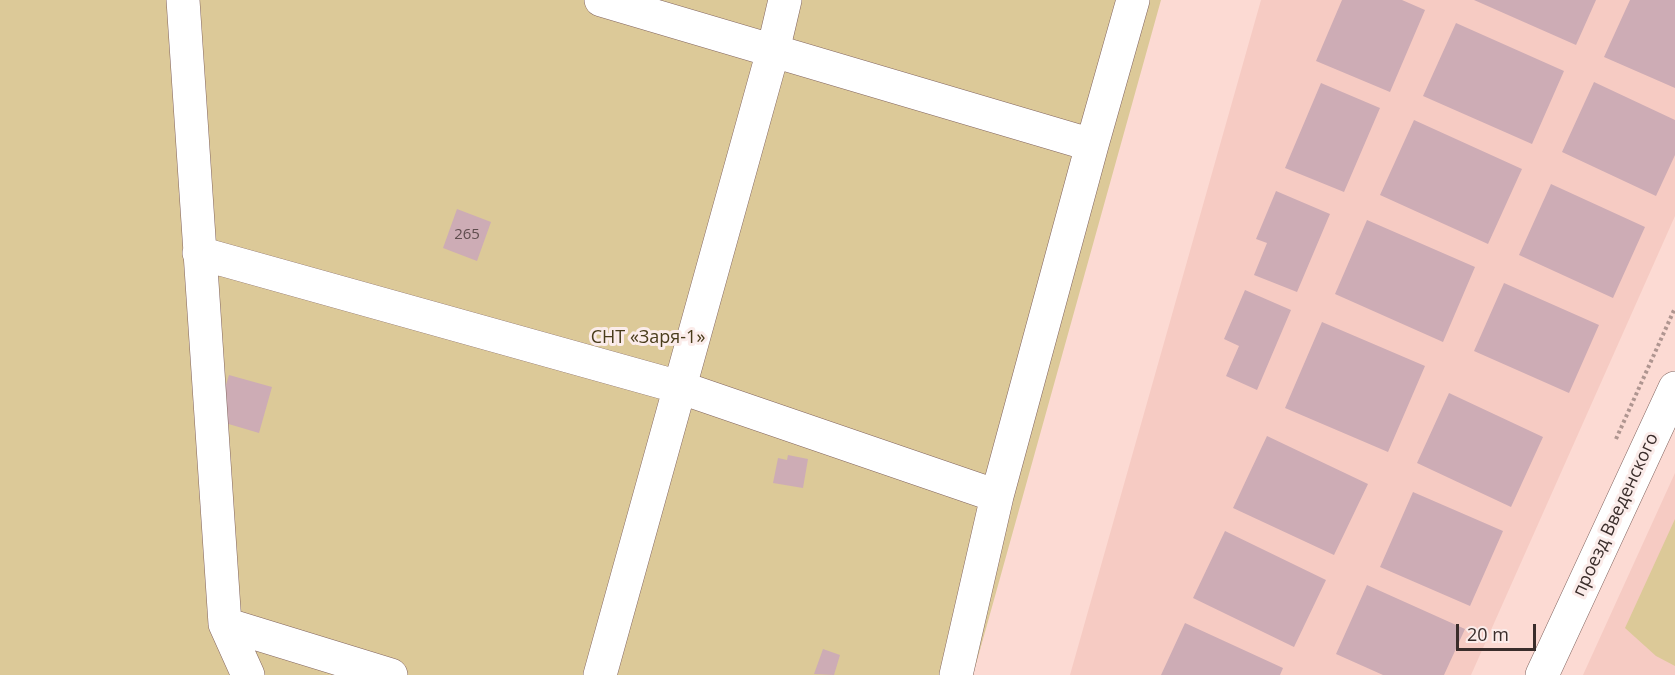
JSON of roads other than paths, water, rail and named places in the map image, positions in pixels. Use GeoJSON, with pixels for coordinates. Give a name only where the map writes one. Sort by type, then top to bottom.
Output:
{"type":"FeatureCollection","features":[{"type":"Feature","properties":{"kind":"street"},"geometry":{"type":"LineString","coordinates":[[183,0],[225,624],[249,675]]}},
{"type":"Feature","properties":{"kind":"street"},"geometry":{"type":"LineString","coordinates":[[601,0],[1092,145]]}},
{"type":"Feature","properties":{"kind":"street"},"geometry":{"type":"LineString","coordinates":[[600,675],[773,51],[785,0]]}},
{"type":"Feature","properties":{"kind":"street"},"geometry":{"type":"LineString","coordinates":[[956,675],[997,496],[1133,0]]}},
{"type":"Feature","properties":{"kind":"street"},"geometry":{"type":"LineString","coordinates":[[199,253],[679,387],[997,496]]}},
{"type":"Feature","properties":{"kind":"street","name":"проезд Введенского"},"geometry":{"type":"LineString","coordinates":[[1542,675],[1675,388]]}},
{"type":"Feature","properties":{"kind":"street"},"geometry":{"type":"LineString","coordinates":[[225,624],[391,675]]}},
{"type":"Feature","properties":{"kind":"park label","name":"СНТ «Заря-1»"},"geometry":{"type":"Point","coordinates":[648,338]}}]}
